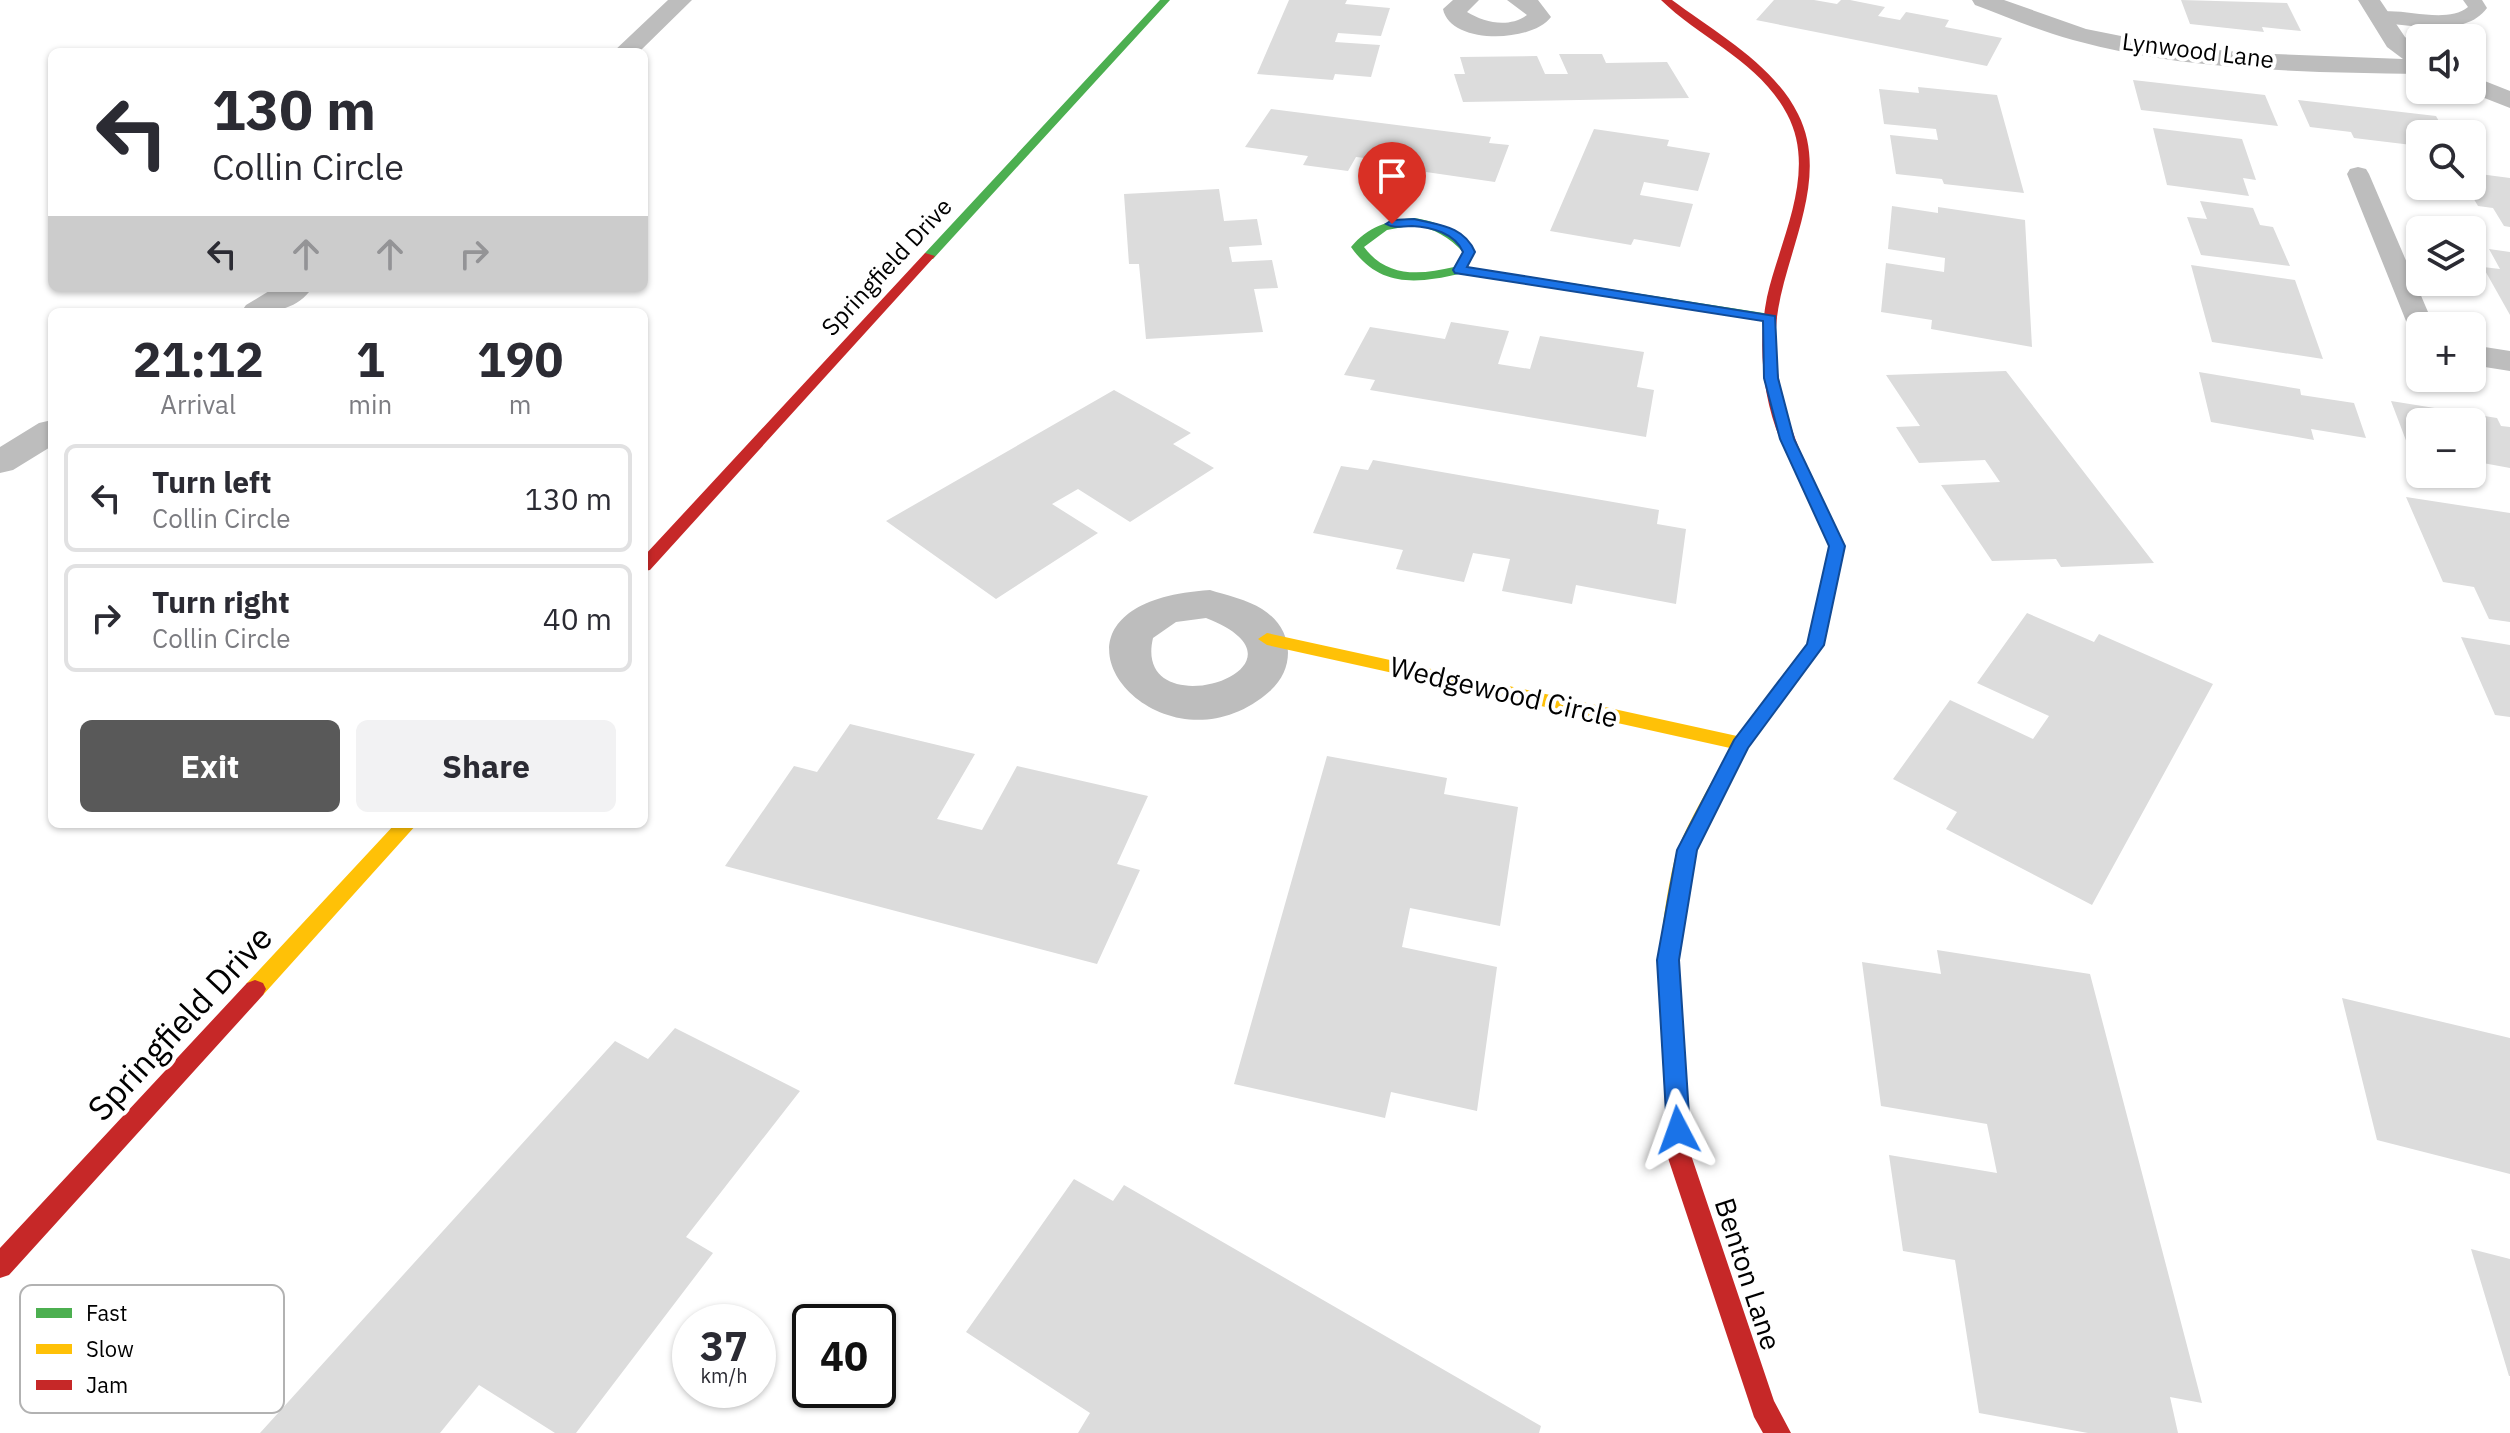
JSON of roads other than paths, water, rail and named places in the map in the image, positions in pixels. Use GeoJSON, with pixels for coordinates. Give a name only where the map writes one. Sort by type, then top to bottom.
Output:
{"type":"FeatureCollection","features":[{"type":"Feature","properties":{"kind":"street"},"geometry":{"type":"LineString","coordinates":[[629,48],[681,0]]}},
{"type":"Feature","properties":{"kind":"street","name":"Springfield Drive"},"geometry":{"type":"LineString","coordinates":[[648,562],[1165,0]]}},
{"type":"Feature","properties":{"kind":"street"},"geometry":{"type":"LineString","coordinates":[[1468,0],[1455,9],[1456,15],[1463,21],[1491,29],[1534,23],[1539,17],[1537,10],[1518,0]]}},
{"type":"Feature","properties":{"kind":"street","name":"Benton Lane"},"geometry":{"type":"LineString","coordinates":[[1666,0],[1759,71],[1794,115],[1806,159],[1796,217],[1770,318],[1771,378],[1787,439],[1837,546],[1815,645],[1741,744],[1687,850],[1668,960],[1680,1158],[1763,1408],[1778,1433]]}},
{"type":"Feature","properties":{"kind":"street","name":"Lynwood Lane"},"geometry":{"type":"LineString","coordinates":[[1983,0],[2081,35],[2156,49],[2318,65],[2406,67]]}},
{"type":"Feature","properties":{"kind":"street"},"geometry":{"type":"LineString","coordinates":[[2374,8],[2396,42],[2406,50]]}},
{"type":"Feature","properties":{"kind":"street"},"geometry":{"type":"LineString","coordinates":[[2486,90],[2510,100]]}},
{"type":"Feature","properties":{"kind":"street"},"geometry":{"type":"LineString","coordinates":[[1459,270],[1469,252],[1465,241],[1434,225],[1414,222],[1375,228],[1363,237],[1357,247],[1361,258],[1373,268],[1392,275],[1435,277],[1459,270],[1770,318]]}},
{"type":"Feature","properties":{"kind":"street"},"geometry":{"type":"LineString","coordinates":[[264,308],[290,292]]}},
{"type":"Feature","properties":{"kind":"street"},"geometry":{"type":"LineString","coordinates":[[2486,357],[2510,361]]}},
{"type":"Feature","properties":{"kind":"street"},"geometry":{"type":"LineString","coordinates":[[0,462],[48,433]]}},
{"type":"Feature","properties":{"kind":"street","name":"Wedgewood Circle"},"geometry":{"type":"LineString","coordinates":[[1267,639],[1741,744]]}},
{"type":"Feature","properties":{"kind":"street","name":"Springfield Drive"},"geometry":{"type":"LineString","coordinates":[[0,1266],[403,828]]}},
{"type":"Feature","properties":{"kind":"lane"},"geometry":{"type":"LineString","coordinates":[[2374,8],[2437,21],[2466,19],[2475,15],[2478,8],[2472,0]]}},
{"type":"Feature","properties":{"kind":"lane"},"geometry":{"type":"LineString","coordinates":[[2358,174],[2415,312]]}}]}
